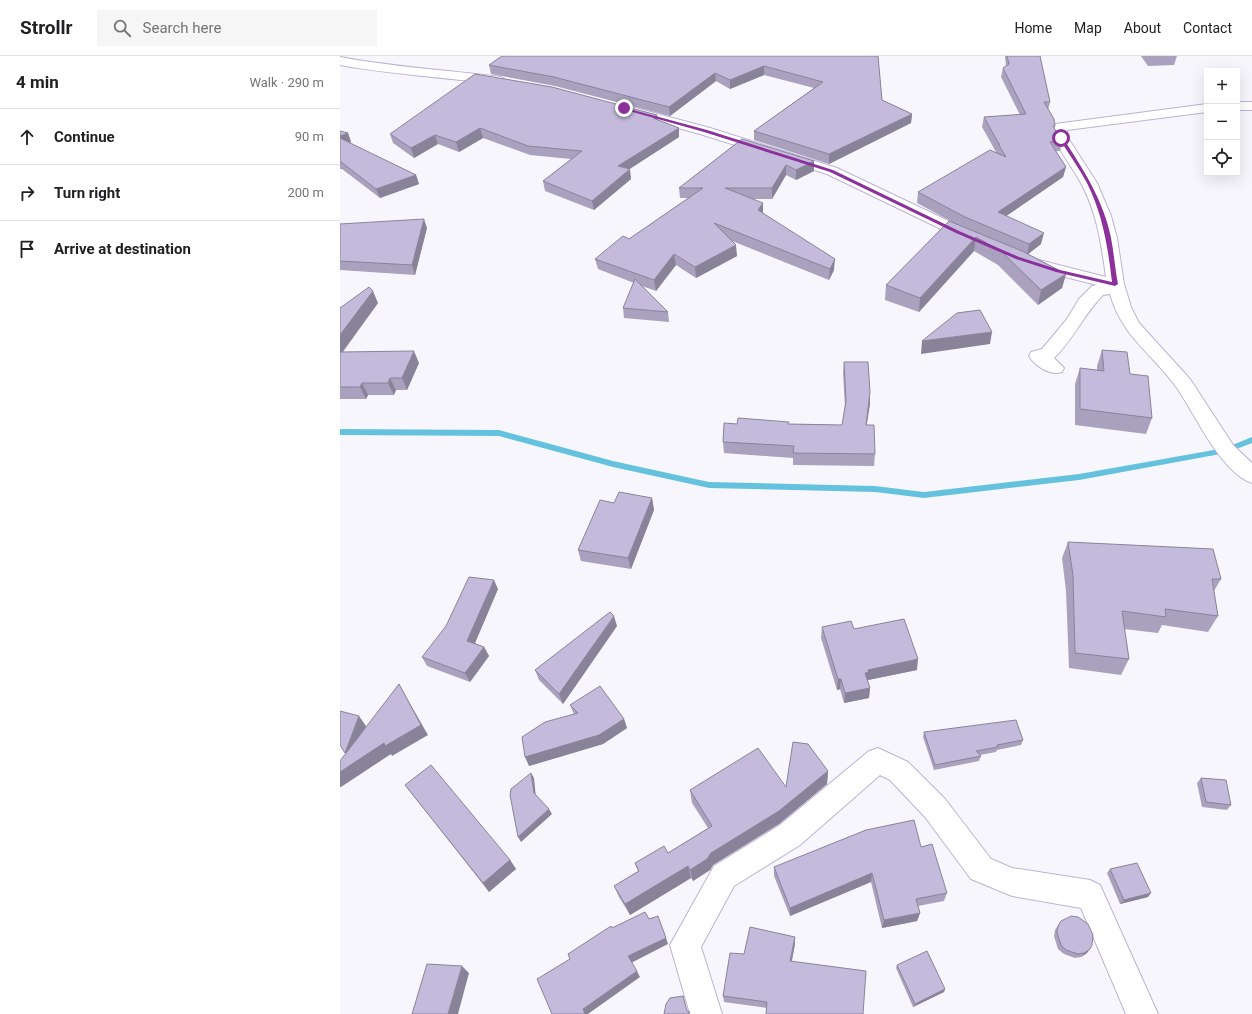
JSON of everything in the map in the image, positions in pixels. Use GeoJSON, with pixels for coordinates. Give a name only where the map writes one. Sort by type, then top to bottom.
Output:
{"type":"FeatureCollection","features":[{"type":"Feature","properties":{"kind":"street"},"geometry":{"type":"LineString","coordinates":[[340,61],[384,69],[451,74],[515,84]]}},
{"type":"Feature","properties":{"kind":"street"},"geometry":{"type":"LineString","coordinates":[[616,106],[705,131],[832,171],[983,243]]}},
{"type":"Feature","properties":{"kind":"street"},"geometry":{"type":"LineString","coordinates":[[1240,106],[1252,106]]}},
{"type":"Feature","properties":{"kind":"street"},"geometry":{"type":"LineString","coordinates":[[1204,108],[1060,127],[1061,138],[1089,183],[1103,216],[1109,238],[1116,286],[1122,307],[1131,325],[1183,383],[1226,450],[1252,475]]}},
{"type":"Feature","properties":{"kind":"street"},"geometry":{"type":"LineString","coordinates":[[1024,260],[1058,271],[1116,286]]}},
{"type":"Feature","properties":{"kind":"street"},"geometry":{"type":"LineString","coordinates":[[1055,368],[1038,356],[1048,354],[1074,322],[1085,303],[1098,290],[1116,286]]}},
{"type":"Feature","properties":{"kind":"street"},"geometry":{"type":"LineString","coordinates":[[706,1014],[685,944],[724,876],[790,835],[878,760],[899,771],[935,808],[980,869],[1012,882],[1090,896],[1142,1014]]}},
{"type":"Feature","properties":{"kind":"building"},"geometry":{"type":"Polygon","coordinates":[[[502,56],[878,56],[882,100],[912,114],[829,154],[754,131],[823,82],[764,66],[730,80],[715,73],[669,107],[554,77],[489,65],[502,56]]]}},
{"type":"Feature","properties":{"kind":"building"},"geometry":{"type":"Polygon","coordinates":[[[1007,56],[1040,56],[1050,102],[1044,102],[1054,119],[1055,126],[1053,126],[1062,141],[1050,142],[1066,167],[998,212],[1044,233],[1029,244],[965,217],[918,192],[990,150],[1006,157],[984,117],[1026,114],[1003,68],[1009,64],[1007,56]]]}},
{"type":"Feature","properties":{"kind":"building"},"geometry":{"type":"Polygon","coordinates":[[[475,74],[552,87],[657,115],[653,118],[679,128],[618,166],[630,169],[592,201],[543,181],[582,151],[528,146],[480,128],[456,142],[435,135],[411,148],[390,134],[475,74]]]}},
{"type":"Feature","properties":{"kind":"building"},"geometry":{"type":"Polygon","coordinates":[[[340,131],[348,133],[340,136],[340,131]]]}},
{"type":"Feature","properties":{"kind":"building"},"geometry":{"type":"Polygon","coordinates":[[[340,138],[416,175],[376,189],[340,161],[340,138]]]}},
{"type":"Feature","properties":{"kind":"building"},"geometry":{"type":"Polygon","coordinates":[[[742,139],[814,161],[796,170],[786,165],[772,188],[725,188],[763,203],[758,210],[835,259],[830,269],[714,223],[736,245],[695,267],[674,254],[654,280],[595,259],[623,236],[629,239],[703,188],[679,188],[742,139]]]}},
{"type":"Feature","properties":{"kind":"building"},"geometry":{"type":"Polygon","coordinates":[[[424,219],[412,265],[340,261],[340,224],[424,219]]]}},
{"type":"Feature","properties":{"kind":"building"},"geometry":{"type":"Polygon","coordinates":[[[949,221],[1022,251],[1066,274],[1041,290],[1001,251],[976,237],[920,298],[886,285],[949,221]]]}},
{"type":"Feature","properties":{"kind":"building"},"geometry":{"type":"Polygon","coordinates":[[[635,279],[668,312],[623,308],[635,279]]]}},
{"type":"Feature","properties":{"kind":"building"},"geometry":{"type":"Polygon","coordinates":[[[369,287],[373,291],[340,335],[340,308],[369,287]]]}},
{"type":"Feature","properties":{"kind":"building"},"geometry":{"type":"Polygon","coordinates":[[[980,310],[992,332],[922,341],[957,313],[980,310]]]}},
{"type":"Feature","properties":{"kind":"building"},"geometry":{"type":"Polygon","coordinates":[[[1102,350],[1127,352],[1130,374],[1148,376],[1152,418],[1080,409],[1080,368],[1104,371],[1102,350]]]}},
{"type":"Feature","properties":{"kind":"building"},"geometry":{"type":"Polygon","coordinates":[[[414,351],[402,378],[390,378],[388,383],[362,383],[360,387],[340,387],[340,352],[414,351]]]}},
{"type":"Feature","properties":{"kind":"building"},"geometry":{"type":"Polygon","coordinates":[[[844,362],[868,362],[870,392],[866,425],[874,425],[875,454],[793,453],[794,446],[723,442],[724,423],[737,424],[738,418],[789,422],[788,424],[842,425],[846,401],[844,362]]]}},
{"type":"Feature","properties":{"kind":"building"},"geometry":{"type":"Polygon","coordinates":[[[619,492],[652,498],[628,558],[578,550],[600,500],[614,503],[619,492]]]}},
{"type":"Feature","properties":{"kind":"building"},"geometry":{"type":"Polygon","coordinates":[[[1068,542],[1213,549],[1221,579],[1212,579],[1218,616],[1165,609],[1166,617],[1122,611],[1129,659],[1075,653],[1073,575],[1068,542]]]}},
{"type":"Feature","properties":{"kind":"building"},"geometry":{"type":"Polygon","coordinates":[[[469,577],[494,580],[467,641],[484,647],[465,673],[422,657],[446,626],[469,577]]]}},
{"type":"Feature","properties":{"kind":"building"},"geometry":{"type":"Polygon","coordinates":[[[610,612],[614,616],[559,694],[535,670],[610,612]]]}},
{"type":"Feature","properties":{"kind":"building"},"geometry":{"type":"Polygon","coordinates":[[[904,619],[918,659],[868,670],[869,672],[865,673],[870,688],[845,693],[841,679],[838,679],[822,627],[851,621],[854,629],[904,619]]]}},
{"type":"Feature","properties":{"kind":"building"},"geometry":{"type":"Polygon","coordinates":[[[399,684],[421,725],[385,746],[384,743],[340,772],[340,761],[399,684]]]}},
{"type":"Feature","properties":{"kind":"building"},"geometry":{"type":"Polygon","coordinates":[[[600,686],[624,719],[599,735],[525,757],[522,737],[545,722],[578,713],[570,705],[600,686]]]}},
{"type":"Feature","properties":{"kind":"building"},"geometry":{"type":"Polygon","coordinates":[[[340,711],[359,716],[345,753],[340,745],[340,711]]]}},
{"type":"Feature","properties":{"kind":"building"},"geometry":{"type":"Polygon","coordinates":[[[1016,720],[1023,740],[976,751],[981,756],[935,765],[924,732],[1016,720]]]}},
{"type":"Feature","properties":{"kind":"building"},"geometry":{"type":"Polygon","coordinates":[[[793,742],[808,744],[828,771],[779,811],[711,853],[707,859],[690,870],[688,866],[625,904],[614,886],[639,871],[635,863],[664,846],[668,853],[712,826],[690,790],[758,748],[786,787],[793,742]]]}},
{"type":"Feature","properties":{"kind":"building"},"geometry":{"type":"Polygon","coordinates":[[[431,765],[510,860],[483,883],[405,785],[431,765]]]}},
{"type":"Feature","properties":{"kind":"building"},"geometry":{"type":"Polygon","coordinates":[[[531,773],[534,793],[549,809],[518,837],[510,795],[511,789],[531,773]]]}},
{"type":"Feature","properties":{"kind":"building"},"geometry":{"type":"Polygon","coordinates":[[[1201,778],[1226,780],[1231,805],[1206,802],[1201,778]]]}},
{"type":"Feature","properties":{"kind":"building"},"geometry":{"type":"Polygon","coordinates":[[[914,820],[921,847],[932,844],[947,893],[916,899],[920,913],[884,920],[872,873],[790,908],[774,867],[866,830],[914,820]]]}},
{"type":"Feature","properties":{"kind":"building"},"geometry":{"type":"Polygon","coordinates":[[[1137,863],[1151,893],[1124,900],[1110,869],[1137,863]]]}},
{"type":"Feature","properties":{"kind":"building"},"geometry":{"type":"Polygon","coordinates":[[[645,912],[649,919],[658,916],[666,938],[628,956],[637,971],[583,1009],[585,1014],[552,1014],[537,979],[570,959],[568,954],[611,926],[612,928],[645,912]]]}},
{"type":"Feature","properties":{"kind":"building"},"geometry":{"type":"Polygon","coordinates":[[[1071,916],[1078,917],[1088,924],[1093,935],[1090,949],[1084,953],[1078,954],[1066,950],[1061,945],[1057,932],[1058,926],[1061,921],[1071,916]]]}},
{"type":"Feature","properties":{"kind":"building"},"geometry":{"type":"Polygon","coordinates":[[[750,927],[795,937],[790,961],[866,971],[863,1014],[766,1014],[767,1002],[723,996],[730,953],[744,954],[750,927]]]}},
{"type":"Feature","properties":{"kind":"building"},"geometry":{"type":"Polygon","coordinates":[[[927,951],[945,989],[915,1004],[897,965],[927,951]]]}},
{"type":"Feature","properties":{"kind":"building"},"geometry":{"type":"Polygon","coordinates":[[[427,964],[462,966],[448,1014],[412,1014],[427,964]]]}},
{"type":"Feature","properties":{"kind":"building"},"geometry":{"type":"Polygon","coordinates":[[[683,996],[687,1011],[690,1012],[688,1014],[664,1014],[666,1004],[670,998],[683,996]]]}},
{"type":"Feature","properties":{"kind":"waterway"},"geometry":{"type":"LineString","coordinates":[[340,432],[499,433],[613,464],[709,485],[875,489],[924,495],[1079,477],[1226,450],[1252,440]]}},
{"type":"Feature","properties":{"kind":"route"},"geometry":{"type":"LineString","coordinates":[[624,108],[705,131],[832,171],[886,196],[957,232],[1017,258],[1058,271],[1115,284],[1109,238],[1103,216],[1089,183],[1061,138]]}}]}
